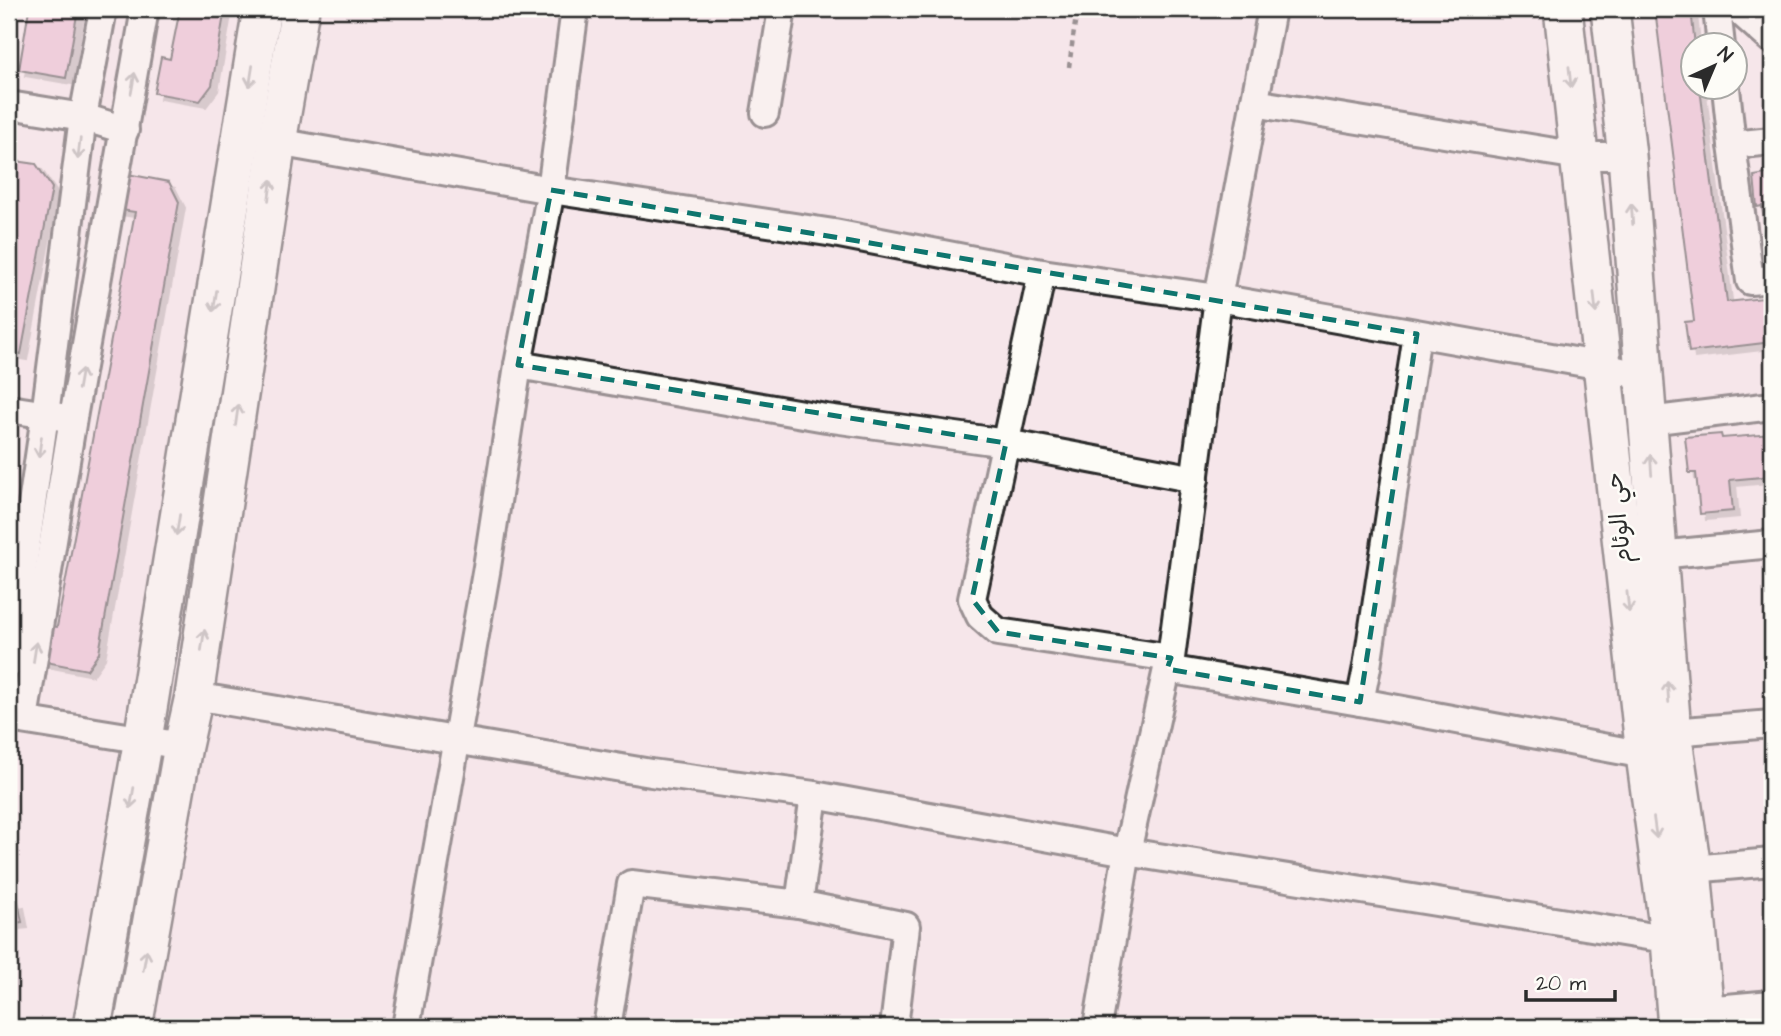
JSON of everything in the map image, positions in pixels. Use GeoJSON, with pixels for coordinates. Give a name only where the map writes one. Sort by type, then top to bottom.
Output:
{"type":"FeatureCollection","features":[{"type":"Feature","properties":{"kind":"street"},"geometry":{"type":"LineString","coordinates":[[9,664],[45,415],[83,117],[103,9]]}},
{"type":"Feature","properties":{"kind":"street"},"geometry":{"type":"LineString","coordinates":[[145,9],[73,418],[16,718],[183,746]]}},
{"type":"Feature","properties":{"kind":"street"},"geometry":{"type":"LineString","coordinates":[[92,1027],[143,739],[262,9]]}},
{"type":"Feature","properties":{"kind":"street"},"geometry":{"type":"LineString","coordinates":[[132,1027],[194,696],[277,142],[300,9]]}},
{"type":"Feature","properties":{"kind":"street"},"geometry":{"type":"LineString","coordinates":[[406,1027],[457,742],[518,365],[551,190],[575,9]]}},
{"type":"Feature","properties":{"kind":"street"},"geometry":{"type":"LineString","coordinates":[[765,113],[782,9]]}},
{"type":"Feature","properties":{"kind":"street"},"geometry":{"type":"LineString","coordinates":[[1097,1027],[1127,852],[1169,664],[1218,298],[1272,9]]}},
{"type":"Feature","properties":{"kind":"street","name":"حي الوئام"},"geometry":{"type":"LineString","coordinates":[[1563,9],[1602,366],[1696,1022]]}},
{"type":"Feature","properties":{"kind":"street","name":"حي الوئام"},"geometry":{"type":"LineString","coordinates":[[1610,9],[1627,156],[1658,555],[1658,743],[1692,869],[1685,942]]}},
{"type":"Feature","properties":{"kind":"street"},"geometry":{"type":"LineString","coordinates":[[1717,9],[1719,32]]}},
{"type":"Feature","properties":{"kind":"street"},"geometry":{"type":"LineString","coordinates":[[1737,9],[1772,40]]}},
{"type":"Feature","properties":{"kind":"street"},"geometry":{"type":"LineString","coordinates":[[1727,102],[1749,281],[1772,279]]}},
{"type":"Feature","properties":{"kind":"street"},"geometry":{"type":"LineString","coordinates":[[1254,103],[1579,156],[1627,156]]}},
{"type":"Feature","properties":{"kind":"street"},"geometry":{"type":"LineString","coordinates":[[9,105],[83,117],[125,130]]}},
{"type":"Feature","properties":{"kind":"street"},"geometry":{"type":"LineString","coordinates":[[1732,145],[1772,141]]}},
{"type":"Feature","properties":{"kind":"street"},"geometry":{"type":"LineString","coordinates":[[277,142],[551,190],[834,233],[1042,273],[1218,298],[1602,366],[1644,377]]}},
{"type":"Feature","properties":{"kind":"street"},"geometry":{"type":"LineString","coordinates":[[1042,273],[972,599],[980,616],[998,632],[1360,702],[1658,743],[1772,724]]}},
{"type":"Feature","properties":{"kind":"street"},"geometry":{"type":"LineString","coordinates":[[1360,702],[1417,334]]}},
{"type":"Feature","properties":{"kind":"street"},"geometry":{"type":"LineString","coordinates":[[518,365],[826,418],[1006,443],[1195,479]]}},
{"type":"Feature","properties":{"kind":"street"},"geometry":{"type":"LineString","coordinates":[[1648,421],[1772,406]]}},
{"type":"Feature","properties":{"kind":"street"},"geometry":{"type":"LineString","coordinates":[[9,409],[73,418]]}},
{"type":"Feature","properties":{"kind":"street"},"geometry":{"type":"LineString","coordinates":[[1658,555],[1772,544]]}},
{"type":"Feature","properties":{"kind":"street"},"geometry":{"type":"LineString","coordinates":[[194,696],[638,771],[814,795],[1127,852],[1685,942]]}},
{"type":"Feature","properties":{"kind":"street"},"geometry":{"type":"LineString","coordinates":[[799,904],[814,795]]}},
{"type":"Feature","properties":{"kind":"street"},"geometry":{"type":"LineString","coordinates":[[1692,869],[1772,862]]}},
{"type":"Feature","properties":{"kind":"street"},"geometry":{"type":"LineString","coordinates":[[607,1027],[631,884],[799,904],[906,926],[894,1027]]}},
{"type":"Feature","properties":{"kind":"street"},"geometry":{"type":"LineString","coordinates":[[1696,1022],[1772,1003]]}},
{"type":"Feature","properties":{"kind":"path"},"geometry":{"type":"LineString","coordinates":[[1069,67],[1077,9]]}},
{"type":"Feature","properties":{"kind":"highlighted area"},"geometry":{"type":"Polygon","coordinates":[[[551,190],[1417,334],[1360,702],[1167,669],[1171,658],[998,632],[972,599],[1006,443],[518,365],[551,190]]]}},
{"type":"Feature","properties":{"kind":"building"},"geometry":{"type":"Polygon","coordinates":[[[29,9],[78,9],[66,78],[19,70],[29,9]]]}},
{"type":"Feature","properties":{"kind":"building"},"geometry":{"type":"Polygon","coordinates":[[[180,9],[225,9],[212,85],[200,101],[154,93],[161,57],[170,59],[180,9]]]}},
{"type":"Feature","properties":{"kind":"building"},"geometry":{"type":"Polygon","coordinates":[[[1655,9],[1691,9],[1693,32],[1680,32],[1680,102],[1702,102],[1727,302],[1772,297],[1772,342],[1689,352],[1685,322],[1694,321],[1655,9]]]}},
{"type":"Feature","properties":{"kind":"building"},"geometry":{"type":"Polygon","coordinates":[[[9,160],[36,164],[52,188],[21,354],[9,352],[9,160]]]}},
{"type":"Feature","properties":{"kind":"building"},"geometry":{"type":"Polygon","coordinates":[[[122,173],[169,182],[179,202],[99,653],[87,670],[41,661],[48,626],[57,627],[135,212],[115,209],[122,173]]]}},
{"type":"Feature","properties":{"kind":"building"},"geometry":{"type":"Polygon","coordinates":[[[1772,173],[1772,262],[1769,263],[1762,206],[1757,207],[1754,176],[1772,173]]]}},
{"type":"Feature","properties":{"kind":"building"},"geometry":{"type":"Polygon","coordinates":[[[1721,434],[1722,438],[1772,434],[1772,476],[1730,480],[1733,511],[1700,514],[1696,473],[1689,473],[1685,437],[1721,434]]]}},
{"type":"Feature","properties":{"kind":"building"},"geometry":{"type":"Polygon","coordinates":[[[9,879],[13,903],[18,902],[22,922],[12,923],[9,950],[9,879]]]}}]}
